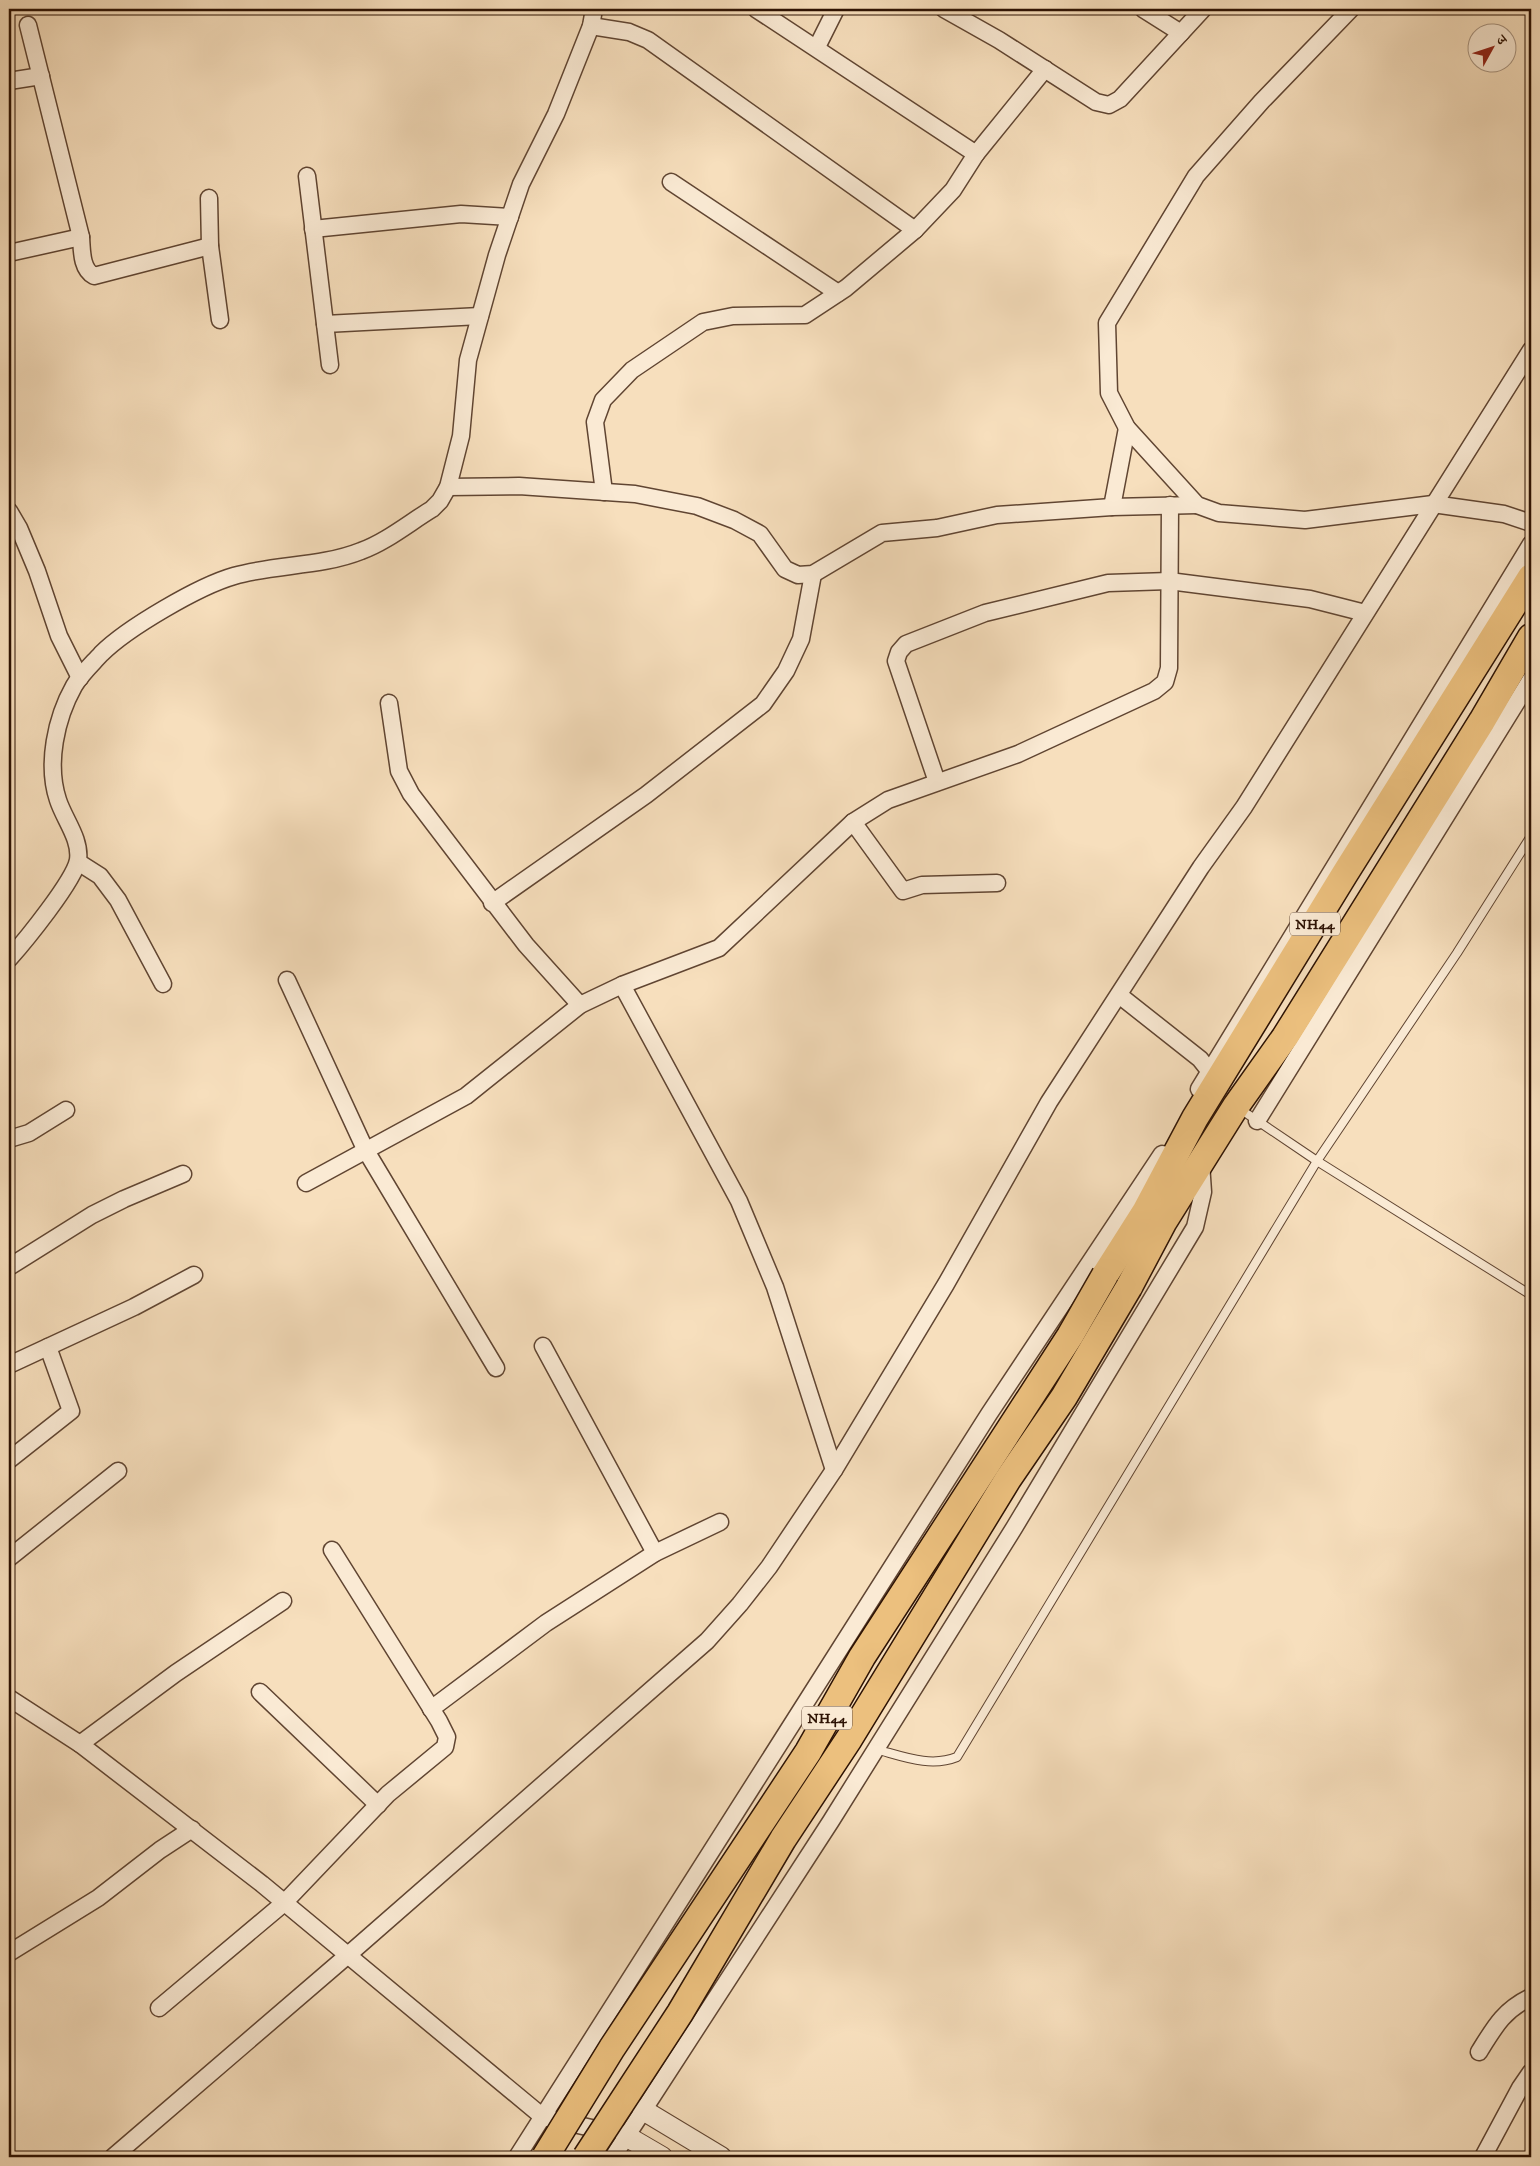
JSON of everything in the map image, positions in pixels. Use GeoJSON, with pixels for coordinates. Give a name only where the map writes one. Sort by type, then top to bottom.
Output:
{"type":"FeatureCollection","features":[{"type":"Feature","properties":{"kind":"highway","name":"NH44"},"geometry":{"type":"LineString","coordinates":[[545,2157],[612,2048],[808,1752],[862,1657],[1070,1336],[1105,1275],[1145,1212],[1195,1118],[1213,1075],[1531,577]]}},
{"type":"Feature","properties":{"kind":"highway","name":"NH44"},"geometry":{"type":"LineString","coordinates":[[586,2157],[680,2013],[783,1839],[849,1739],[1008,1479],[1064,1397],[1129,1287],[1164,1221],[1236,1106],[1286,1037],[1482,721],[1531,637]]}},
{"type":"Feature","properties":{"kind":"street"},"geometry":{"type":"LineString","coordinates":[[9,959],[26,940],[78,862],[79,853],[76,839],[57,798],[54,746],[65,705],[80,678],[108,648],[182,598],[234,576],[319,561],[362,551],[432,509],[440,501],[448,487],[461,436],[468,360],[510,217],[521,184],[556,114],[591,26],[594,9]]}},
{"type":"Feature","properties":{"kind":"street"},"geometry":{"type":"LineString","coordinates":[[756,9],[817,47],[976,154]]}},
{"type":"Feature","properties":{"kind":"street"},"geometry":{"type":"LineString","coordinates":[[817,47],[836,9]]}},
{"type":"Feature","properties":{"kind":"street"},"geometry":{"type":"LineString","coordinates":[[944,9],[1096,102],[1109,105],[1120,99],[1203,9]]}},
{"type":"Feature","properties":{"kind":"street"},"geometry":{"type":"LineString","coordinates":[[1143,9],[1181,33]]}},
{"type":"Feature","properties":{"kind":"street"},"geometry":{"type":"LineString","coordinates":[[1197,505],[1127,428],[1109,393],[1108,323],[1196,176],[1262,101],[1351,9]]}},
{"type":"Feature","properties":{"kind":"street"},"geometry":{"type":"LineString","coordinates":[[28,25],[81,237],[85,267],[88,273],[94,276],[210,246]]}},
{"type":"Feature","properties":{"kind":"street"},"geometry":{"type":"LineString","coordinates":[[591,26],[629,32],[648,40],[915,230]]}},
{"type":"Feature","properties":{"kind":"street"},"geometry":{"type":"LineString","coordinates":[[604,492],[595,422],[603,400],[632,370],[704,322],[733,316],[804,316],[838,293],[915,230],[952,190],[976,154],[1045,70]]}},
{"type":"Feature","properties":{"kind":"street"},"geometry":{"type":"LineString","coordinates":[[9,81],[41,76]]}},
{"type":"Feature","properties":{"kind":"street"},"geometry":{"type":"LineString","coordinates":[[307,176],[330,365]]}},
{"type":"Feature","properties":{"kind":"street"},"geometry":{"type":"LineString","coordinates":[[671,182],[838,293]]}},
{"type":"Feature","properties":{"kind":"street"},"geometry":{"type":"LineString","coordinates":[[209,198],[210,246],[220,320]]}},
{"type":"Feature","properties":{"kind":"street"},"geometry":{"type":"LineString","coordinates":[[313,230],[461,214],[510,217]]}},
{"type":"Feature","properties":{"kind":"street"},"geometry":{"type":"LineString","coordinates":[[9,253],[81,237]]}},
{"type":"Feature","properties":{"kind":"street"},"geometry":{"type":"LineString","coordinates":[[325,324],[480,316]]}},
{"type":"Feature","properties":{"kind":"street"},"geometry":{"type":"LineString","coordinates":[[112,2157],[348,1955],[707,1641],[769,1567],[834,1470],[946,1284],[1049,1102],[1201,867],[1244,807],[1531,350]]}},
{"type":"Feature","properties":{"kind":"street"},"geometry":{"type":"LineString","coordinates":[[1112,507],[1127,428]]}},
{"type":"Feature","properties":{"kind":"street"},"geometry":{"type":"LineString","coordinates":[[448,487],[519,486],[635,494],[697,506],[734,520],[760,534],[785,569],[798,575],[813,574],[882,533],[937,528],[997,515],[1112,507],[1197,505],[1219,513],[1305,520],[1433,504],[1504,514],[1531,523]]}},
{"type":"Feature","properties":{"kind":"street"},"geometry":{"type":"LineString","coordinates":[[306,1183],[365,1149],[466,1096],[580,1004],[622,985],[719,948],[853,822],[888,800],[1018,754],[1154,692],[1165,682],[1168,668],[1170,506]]}},
{"type":"Feature","properties":{"kind":"street"},"geometry":{"type":"LineString","coordinates":[[9,511],[19,528],[37,570],[59,636],[80,678]]}},
{"type":"Feature","properties":{"kind":"street"},"geometry":{"type":"LineString","coordinates":[[517,2157],[989,1414],[1154,1168],[1213,1075],[1531,544]]}},
{"type":"Feature","properties":{"kind":"street"},"geometry":{"type":"LineString","coordinates":[[492,903],[646,795],[763,704],[786,671],[801,639],[813,574]]}},
{"type":"Feature","properties":{"kind":"street"},"geometry":{"type":"LineString","coordinates":[[937,782],[896,661],[899,652],[906,644],[986,612],[1108,583],[1169,581],[1310,599],[1365,613]]}},
{"type":"Feature","properties":{"kind":"street"},"geometry":{"type":"LineString","coordinates":[[1257,1121],[1531,679]]}},
{"type":"Feature","properties":{"kind":"street"},"geometry":{"type":"LineString","coordinates":[[389,703],[399,771],[404,783],[492,903],[526,945],[580,1004]]}},
{"type":"Feature","properties":{"kind":"street"},"geometry":{"type":"LineString","coordinates":[[853,822],[903,891],[922,885],[997,883]]}},
{"type":"Feature","properties":{"kind":"street"},"geometry":{"type":"LineString","coordinates":[[78,862],[100,876],[118,900],[164,984]]}},
{"type":"Feature","properties":{"kind":"street"},"geometry":{"type":"LineString","coordinates":[[287,980],[365,1149],[496,1368]]}},
{"type":"Feature","properties":{"kind":"street"},"geometry":{"type":"LineString","coordinates":[[622,985],[739,1201],[775,1287],[834,1470]]}},
{"type":"Feature","properties":{"kind":"street"},"geometry":{"type":"LineString","coordinates":[[1119,995],[1200,1059],[1213,1075]]}},
{"type":"Feature","properties":{"kind":"street"},"geometry":{"type":"LineString","coordinates":[[9,1139],[29,1133],[66,1110]]}},
{"type":"Feature","properties":{"kind":"street"},"geometry":{"type":"LineString","coordinates":[[612,2157],[875,1749],[1014,1528],[1195,1227],[1203,1192],[1201,1163]]}},
{"type":"Feature","properties":{"kind":"street"},"geometry":{"type":"LineString","coordinates":[[9,1267],[92,1215],[183,1174]]}},
{"type":"Feature","properties":{"kind":"street"},"geometry":{"type":"LineString","coordinates":[[9,1365],[134,1307],[194,1275]]}},
{"type":"Feature","properties":{"kind":"street"},"geometry":{"type":"LineString","coordinates":[[543,1346],[655,1553]]}},
{"type":"Feature","properties":{"kind":"street"},"geometry":{"type":"LineString","coordinates":[[9,1460],[71,1411],[48,1347]]}},
{"type":"Feature","properties":{"kind":"street"},"geometry":{"type":"LineString","coordinates":[[9,1558],[118,1471]]}},
{"type":"Feature","properties":{"kind":"street"},"geometry":{"type":"LineString","coordinates":[[431,1709],[546,1623],[655,1553],[720,1522]]}},
{"type":"Feature","properties":{"kind":"street"},"geometry":{"type":"LineString","coordinates":[[159,2008],[284,1902],[378,1805],[445,1747],[447,1737],[431,1709],[332,1550]]}},
{"type":"Feature","properties":{"kind":"street"},"geometry":{"type":"LineString","coordinates":[[80,1744],[176,1673],[283,1601]]}},
{"type":"Feature","properties":{"kind":"street"},"geometry":{"type":"LineString","coordinates":[[260,1692],[378,1805]]}},
{"type":"Feature","properties":{"kind":"street"},"geometry":{"type":"LineString","coordinates":[[9,1698],[80,1744],[192,1829],[284,1902],[543,2117],[626,2136],[662,2157]]}},
{"type":"Feature","properties":{"kind":"street"},"geometry":{"type":"LineString","coordinates":[[9,1953],[98,1898],[160,1850],[192,1829]]}},
{"type":"Feature","properties":{"kind":"street"},"geometry":{"type":"LineString","coordinates":[[1479,2052],[1495,2025],[1504,2015],[1514,2005],[1531,1997]]}},
{"type":"Feature","properties":{"kind":"street"},"geometry":{"type":"LineString","coordinates":[[1483,2157],[1520,2088],[1531,2072]]}},
{"type":"Feature","properties":{"kind":"street"},"geometry":{"type":"LineString","coordinates":[[643,2110],[721,2157]]}},
{"type":"Feature","properties":{"kind":"lane"},"geometry":{"type":"LineString","coordinates":[[875,1749],[931,1763],[957,1757],[1317,1161],[1457,953],[1531,836]]}},
{"type":"Feature","properties":{"kind":"lane"},"geometry":{"type":"LineString","coordinates":[[1236,1106],[1317,1161],[1531,1295]]}}]}
